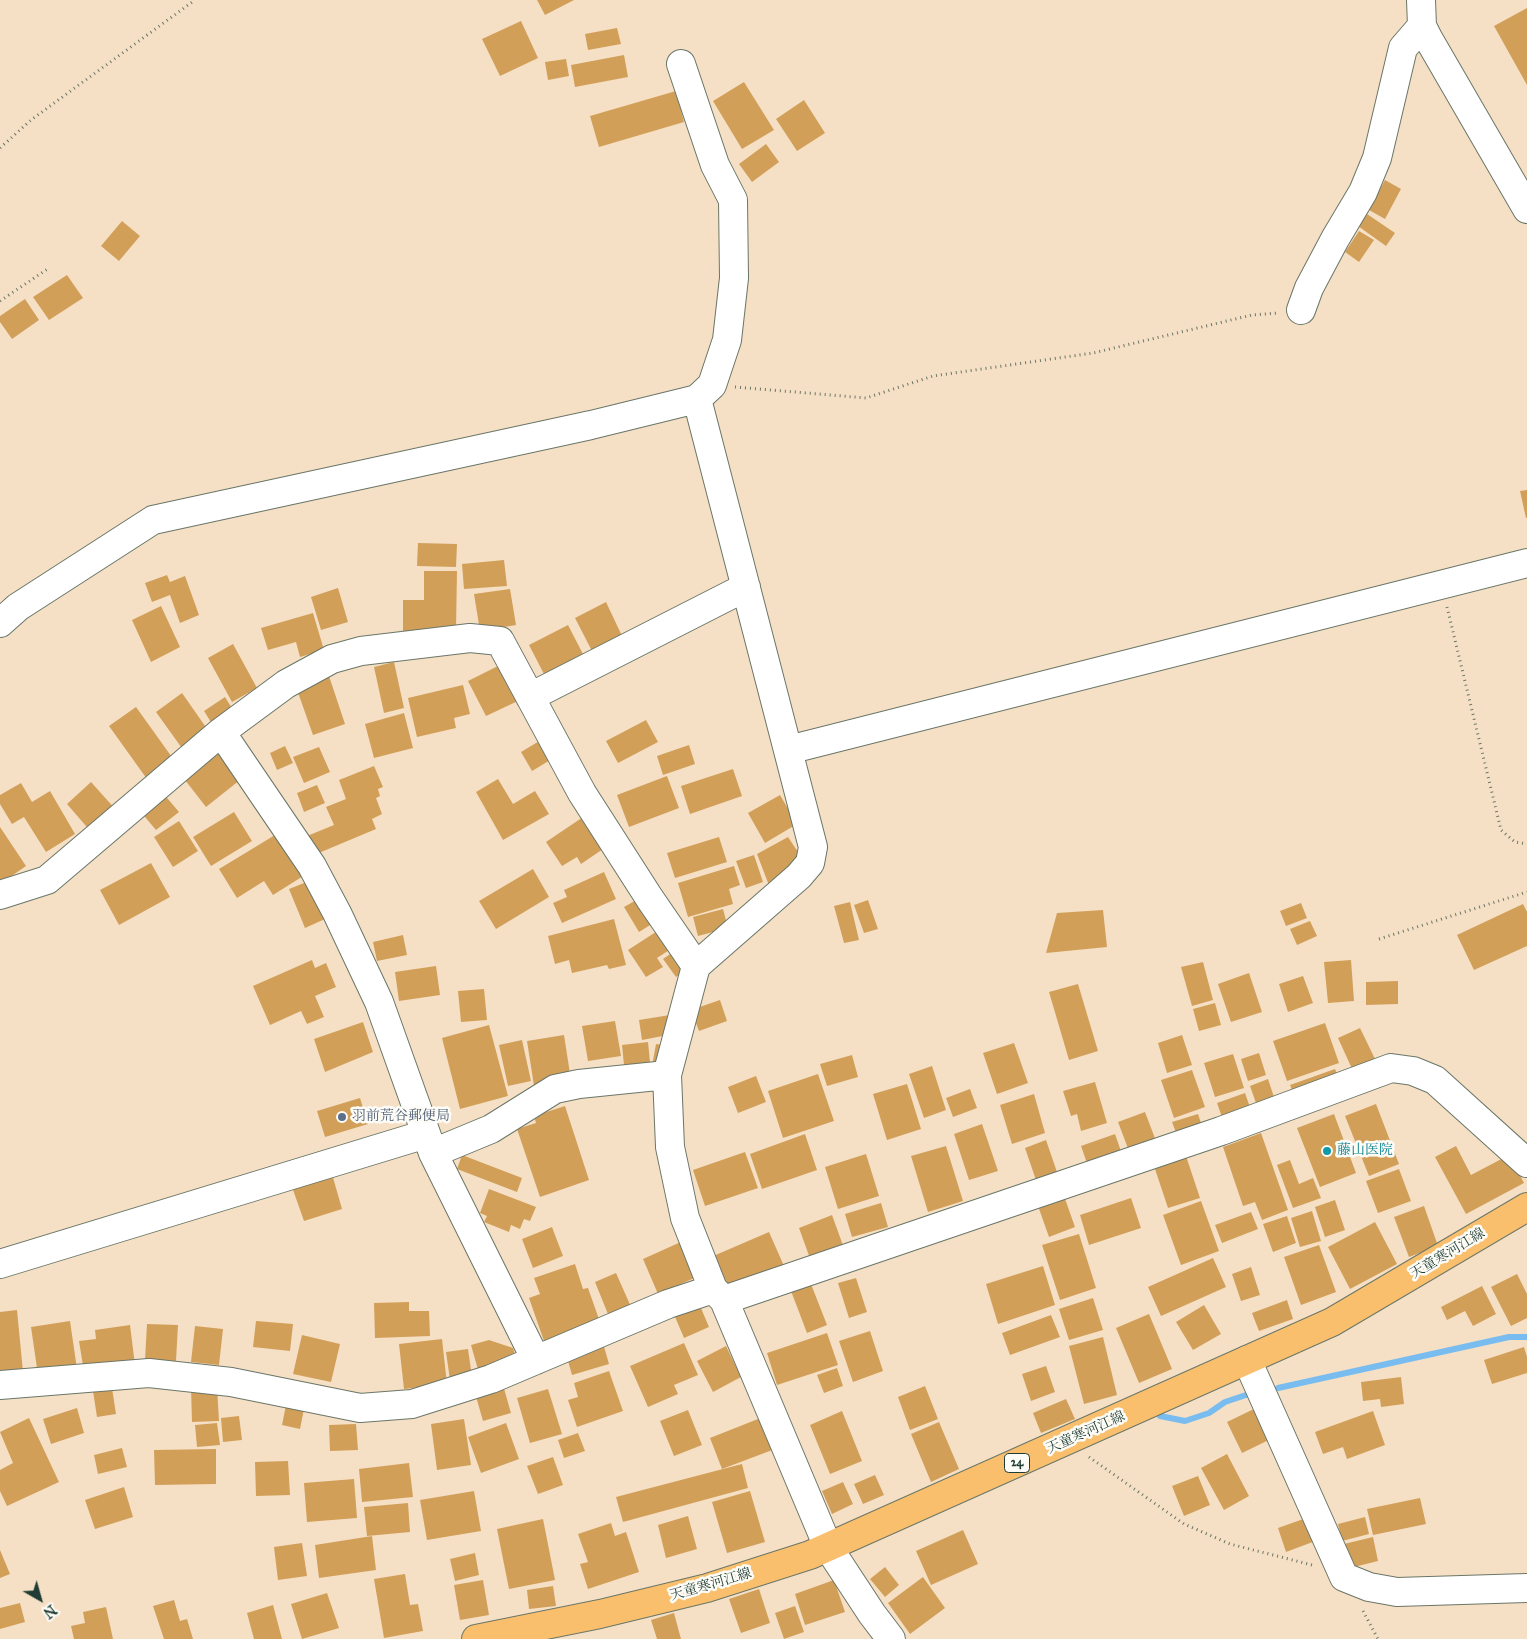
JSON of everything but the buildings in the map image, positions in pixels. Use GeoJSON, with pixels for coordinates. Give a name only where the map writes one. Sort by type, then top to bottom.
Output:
{"type":"FeatureCollection","features":[{"type":"Feature","properties":{"kind":"main road","name":"天童寒河江線"},"geometry":{"type":"LineString","coordinates":[[476,1639],[600,1614],[707,1588],[810,1555],[1332,1322],[1527,1207]]}},
{"type":"Feature","properties":{"kind":"street"},"geometry":{"type":"LineString","coordinates":[[1422,13],[1527,208]]}},
{"type":"Feature","properties":{"kind":"street"},"geometry":{"type":"LineString","coordinates":[[1301,310],[1309,288],[1363,192],[1377,158],[1403,48],[1422,13]]}},
{"type":"Feature","properties":{"kind":"street"},"geometry":{"type":"LineString","coordinates":[[681,64],[715,165],[733,200],[734,278],[728,340],[704,392],[746,587],[812,847],[810,863],[799,876],[696,966],[667,1075],[670,1147],[685,1218],[828,1547],[872,1614],[891,1639]]}},
{"type":"Feature","properties":{"kind":"street"},"geometry":{"type":"LineString","coordinates":[[0,623],[18,607],[153,520],[591,425],[704,392]]}},
{"type":"Feature","properties":{"kind":"street"},"geometry":{"type":"LineString","coordinates":[[788,750],[1527,563]]}},
{"type":"Feature","properties":{"kind":"street"},"geometry":{"type":"LineString","coordinates":[[530,697],[746,587]]}},
{"type":"Feature","properties":{"kind":"street"},"geometry":{"type":"LineString","coordinates":[[0,895],[47,880],[221,732],[286,684],[332,659],[361,651],[461,639],[500,641],[582,792],[650,900],[696,966]]}},
{"type":"Feature","properties":{"kind":"street"},"geometry":{"type":"LineString","coordinates":[[221,732],[312,866],[337,913],[379,1002],[429,1144],[536,1360]]}},
{"type":"Feature","properties":{"kind":"street"},"geometry":{"type":"LineString","coordinates":[[0,1385],[149,1373],[231,1382],[360,1408],[412,1404],[460,1390],[668,1304],[719,1294],[1220,1131],[1391,1068],[1413,1071],[1435,1080],[1527,1163]]}},
{"type":"Feature","properties":{"kind":"street"},"geometry":{"type":"LineString","coordinates":[[0,1264],[429,1144],[491,1129],[555,1089],[579,1084],[667,1075]]}},
{"type":"Feature","properties":{"kind":"street"},"geometry":{"type":"LineString","coordinates":[[1247,1360],[1344,1577],[1369,1587],[1397,1592],[1527,1588]]}},
{"type":"Feature","properties":{"kind":"path"},"geometry":{"type":"LineString","coordinates":[[0,148],[31,120],[195,0]]}},
{"type":"Feature","properties":{"kind":"path"},"geometry":{"type":"LineString","coordinates":[[0,301],[49,268]]}},
{"type":"Feature","properties":{"kind":"path"},"geometry":{"type":"LineString","coordinates":[[704,392],[866,398],[932,376],[1093,353],[1252,315],[1301,310]]}},
{"type":"Feature","properties":{"kind":"path"},"geometry":{"type":"LineString","coordinates":[[1442,584],[1501,830],[1515,842],[1527,844]]}},
{"type":"Feature","properties":{"kind":"path"},"geometry":{"type":"LineString","coordinates":[[1379,940],[1527,892]]}},
{"type":"Feature","properties":{"kind":"path"},"geometry":{"type":"LineString","coordinates":[[1067,1441],[1184,1524],[1230,1544],[1324,1568],[1344,1577]]}},
{"type":"Feature","properties":{"kind":"waterway"},"geometry":{"type":"LineString","coordinates":[[1278,1388],[1509,1337],[1527,1337]]}},
{"type":"Feature","properties":{"kind":"waterway"},"geometry":{"type":"LineString","coordinates":[[1160,1416],[1185,1421],[1209,1413],[1225,1402],[1249,1394]]}},
{"type":"Feature","properties":{"kind":"place","name":"羽前荒谷郵便局"},"geometry":{"type":"Point","coordinates":[342,1117]}},
{"type":"Feature","properties":{"kind":"place","name":"藤山医院"},"geometry":{"type":"Point","coordinates":[1327,1151]}}]}
